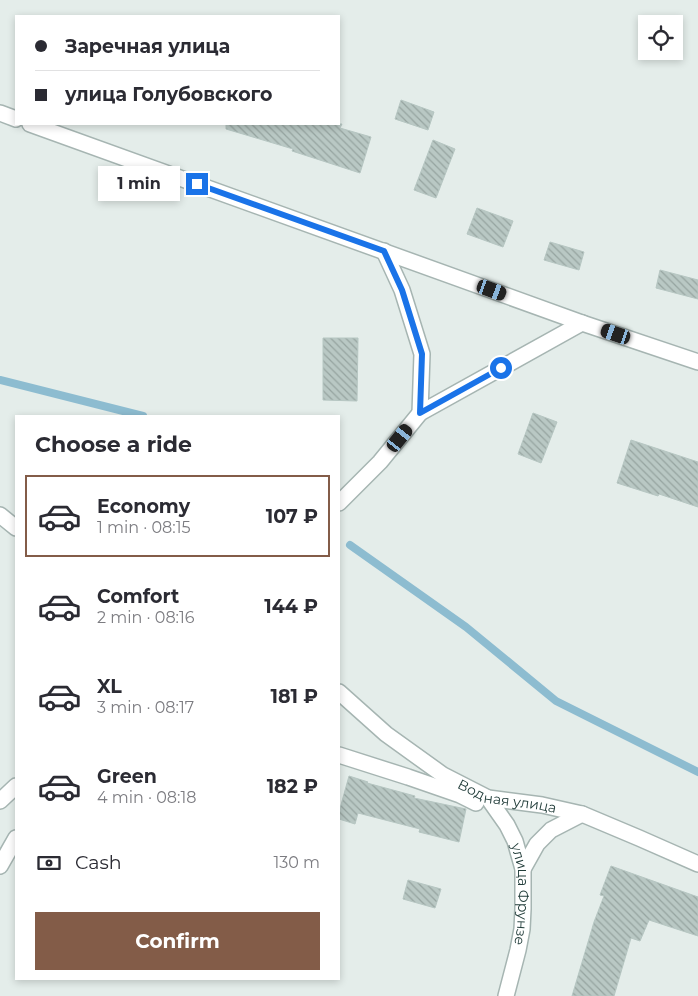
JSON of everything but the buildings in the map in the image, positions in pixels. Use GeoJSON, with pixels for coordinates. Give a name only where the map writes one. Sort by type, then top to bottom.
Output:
{"type":"FeatureCollection","features":[{"type":"Feature","properties":{"kind":"street"},"geometry":{"type":"LineString","coordinates":[[0,114],[15,119]]}},
{"type":"Feature","properties":{"kind":"street"},"geometry":{"type":"LineString","coordinates":[[33,125],[698,362]]}},
{"type":"Feature","properties":{"kind":"street"},"geometry":{"type":"LineString","coordinates":[[384,251],[402,290],[422,354],[420,413]]}},
{"type":"Feature","properties":{"kind":"street"},"geometry":{"type":"LineString","coordinates":[[340,502],[380,462],[420,413],[582,322]]}},
{"type":"Feature","properties":{"kind":"street"},"geometry":{"type":"LineString","coordinates":[[0,515],[15,527]]}},
{"type":"Feature","properties":{"kind":"street","name":"Водная улица"},"geometry":{"type":"LineString","coordinates":[[340,693],[386,734],[443,775],[488,798],[542,805],[582,814],[698,864]]}},
{"type":"Feature","properties":{"kind":"street"},"geometry":{"type":"LineString","coordinates":[[340,755],[460,795],[500,814]]}},
{"type":"Feature","properties":{"kind":"street","name":"улица Фрунзе"},"geometry":{"type":"LineString","coordinates":[[488,798],[507,824],[515,841],[523,869],[522,929],[506,996]]}},
{"type":"Feature","properties":{"kind":"street"},"geometry":{"type":"LineString","coordinates":[[523,869],[537,844],[551,830],[582,814]]}},
{"type":"Feature","properties":{"kind":"street"},"geometry":{"type":"LineString","coordinates":[[0,866],[15,840]]}},
{"type":"Feature","properties":{"kind":"waterway"},"geometry":{"type":"LineString","coordinates":[[0,380],[139,415]]}},
{"type":"Feature","properties":{"kind":"waterway"},"geometry":{"type":"LineString","coordinates":[[350,545],[466,627],[556,701],[698,772]]}},
{"type":"Feature","properties":{"kind":"route"},"geometry":{"type":"LineString","coordinates":[[197,184],[384,251],[402,290],[422,354],[420,413],[501,368]]}}]}
